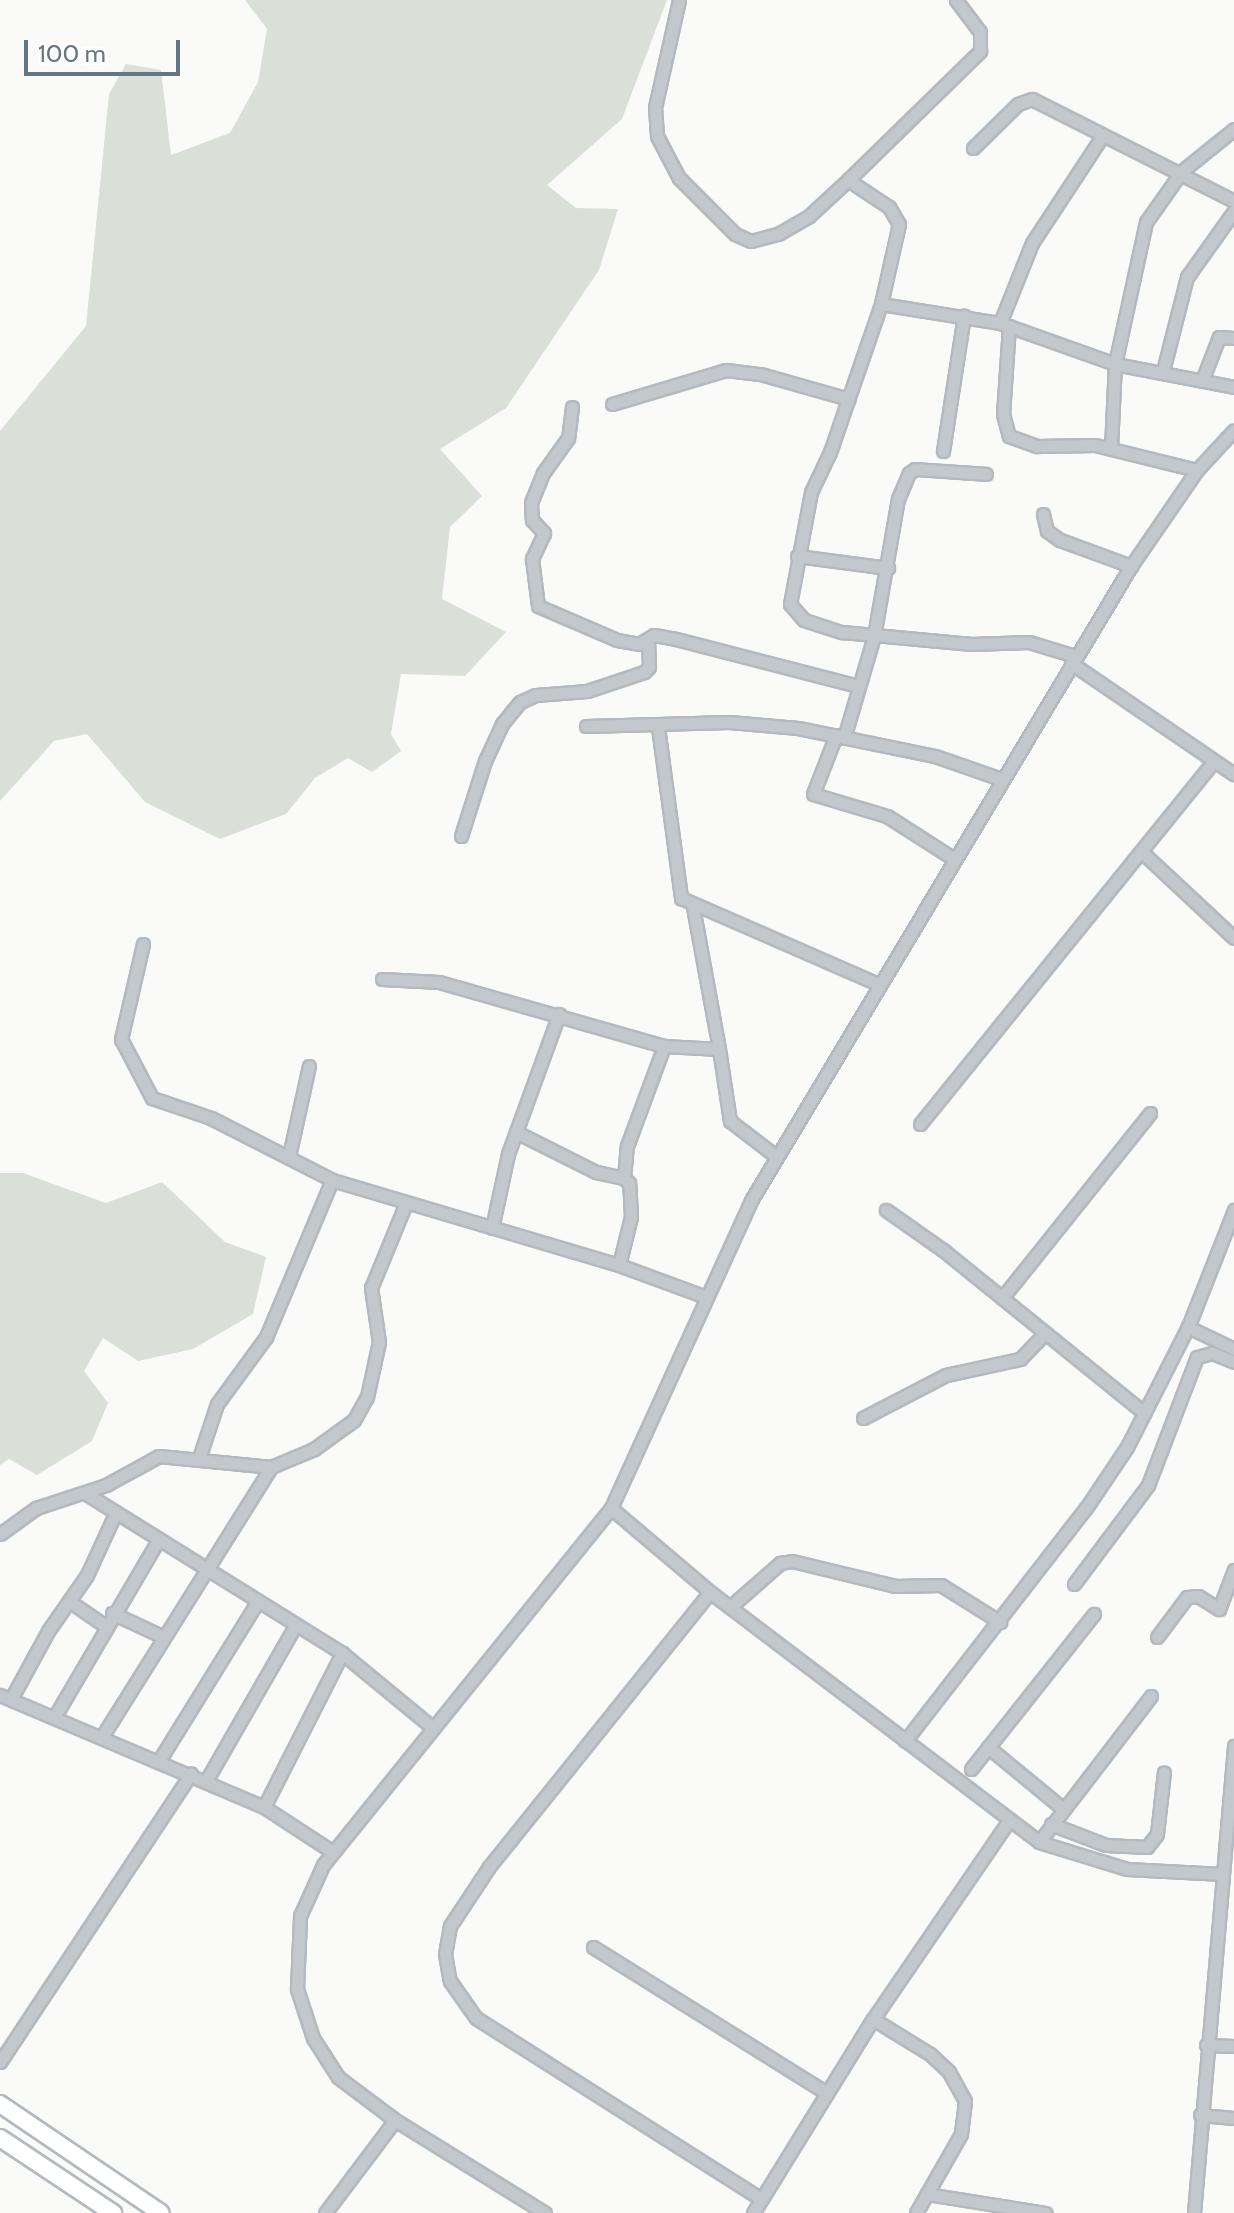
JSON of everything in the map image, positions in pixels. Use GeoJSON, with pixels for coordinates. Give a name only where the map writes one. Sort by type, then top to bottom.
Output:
{"type":"FeatureCollection","features":[{"type":"Feature","properties":{"kind":"main road"},"geometry":{"type":"LineString","coordinates":[[0,2104],[161,2213]]}},
{"type":"Feature","properties":{"kind":"main road"},"geometry":{"type":"LineString","coordinates":[[0,2138],[113,2213]]}},
{"type":"Feature","properties":{"kind":"street"},"geometry":{"type":"LineString","coordinates":[[679,0],[655,115],[663,153],[698,199],[735,234],[763,240],[809,216],[980,51],[980,32],[956,0]]}},
{"type":"Feature","properties":{"kind":"street"},"geometry":{"type":"LineString","coordinates":[[973,148],[1028,98],[1182,171],[1234,201]]}},
{"type":"Feature","properties":{"kind":"street"},"geometry":{"type":"LineString","coordinates":[[1111,448],[1115,364],[1146,222],[1182,171],[1234,129]]}},
{"type":"Feature","properties":{"kind":"street"},"geometry":{"type":"LineString","coordinates":[[1103,135],[1032,243],[1005,324],[1003,414],[1009,436],[1037,446],[1111,448],[1197,470]]}},
{"type":"Feature","properties":{"kind":"street"},"geometry":{"type":"LineString","coordinates":[[848,180],[889,207],[899,224],[881,304],[849,399],[811,492],[790,604],[796,614],[822,627],[874,636],[971,644],[1029,642],[1073,660],[1234,774]]}},
{"type":"Feature","properties":{"kind":"street"},"geometry":{"type":"LineString","coordinates":[[1163,371],[1187,277],[1234,211]]}},
{"type":"Feature","properties":{"kind":"street"},"geometry":{"type":"LineString","coordinates":[[881,304],[1005,324],[1115,364],[1203,378],[1234,387]]}},
{"type":"Feature","properties":{"kind":"street"},"geometry":{"type":"LineString","coordinates":[[943,451],[964,316]]}},
{"type":"Feature","properties":{"kind":"street"},"geometry":{"type":"LineString","coordinates":[[1203,378],[1219,337],[1234,338]]}},
{"type":"Feature","properties":{"kind":"street"},"geometry":{"type":"LineString","coordinates":[[612,404],[726,370],[764,375],[849,399]]}},
{"type":"Feature","properties":{"kind":"street"},"geometry":{"type":"LineString","coordinates":[[572,407],[566,443],[543,473],[531,503],[532,520],[544,533],[533,553],[536,603],[617,640],[648,643]]}},
{"type":"Feature","properties":{"kind":"street"},"geometry":{"type":"LineString","coordinates":[[545,2213],[395,2120],[338,2077],[313,2038],[297,1989],[300,1916],[333,1852],[611,1508],[680,1364],[706,1297],[777,1157],[1131,566],[1197,470],[1234,430]]}},
{"type":"Feature","properties":{"kind":"street"},"geometry":{"type":"LineString","coordinates":[[954,859],[887,816],[813,794],[840,736],[874,636],[898,499],[909,473],[915,469],[986,474]]}},
{"type":"Feature","properties":{"kind":"street"},"geometry":{"type":"LineString","coordinates":[[1043,514],[1047,531],[1060,540],[1131,566]]}},
{"type":"Feature","properties":{"kind":"street"},"geometry":{"type":"LineString","coordinates":[[797,556],[888,568]]}},
{"type":"Feature","properties":{"kind":"street"},"geometry":{"type":"LineString","coordinates":[[461,836],[485,761],[502,724],[520,702],[536,695],[587,691],[644,672],[649,667],[648,643],[654,635],[858,686]]}},
{"type":"Feature","properties":{"kind":"street"},"geometry":{"type":"LineString","coordinates":[[586,726],[658,727],[729,722],[840,736],[959,762],[1001,779]]}},
{"type":"Feature","properties":{"kind":"street"},"geometry":{"type":"LineString","coordinates":[[658,727],[680,895],[693,907],[878,984]]}},
{"type":"Feature","properties":{"kind":"street"},"geometry":{"type":"LineString","coordinates":[[920,1124],[1144,854],[1214,761]]}},
{"type":"Feature","properties":{"kind":"street"},"geometry":{"type":"LineString","coordinates":[[1144,854],[1234,938]]}},
{"type":"Feature","properties":{"kind":"street"},"geometry":{"type":"LineString","coordinates":[[693,907],[730,1121],[777,1157]]}},
{"type":"Feature","properties":{"kind":"street"},"geometry":{"type":"LineString","coordinates":[[143,944],[121,1039],[149,1095],[289,1156],[332,1180],[619,1265],[706,1297]]}},
{"type":"Feature","properties":{"kind":"street"},"geometry":{"type":"LineString","coordinates":[[382,979],[439,982],[664,1046],[719,1049]]}},
{"type":"Feature","properties":{"kind":"street"},"geometry":{"type":"LineString","coordinates":[[492,1228],[516,1132],[559,1014]]}},
{"type":"Feature","properties":{"kind":"street"},"geometry":{"type":"LineString","coordinates":[[619,1265],[632,1203],[624,1178],[630,1135],[664,1046]]}},
{"type":"Feature","properties":{"kind":"street"},"geometry":{"type":"LineString","coordinates":[[289,1156],[309,1066]]}},
{"type":"Feature","properties":{"kind":"street"},"geometry":{"type":"LineString","coordinates":[[1002,1298],[1150,1113]]}},
{"type":"Feature","properties":{"kind":"street"},"geometry":{"type":"LineString","coordinates":[[516,1132],[596,1172],[624,1178]]}},
{"type":"Feature","properties":{"kind":"street"},"geometry":{"type":"LineString","coordinates":[[199,1458],[217,1404],[266,1337],[332,1180]]}},
{"type":"Feature","properties":{"kind":"street"},"geometry":{"type":"LineString","coordinates":[[0,1534],[36,1508],[85,1493],[159,1456],[271,1467],[314,1449],[354,1420],[363,1406],[380,1328],[371,1288],[406,1203]]}},
{"type":"Feature","properties":{"kind":"street"},"geometry":{"type":"LineString","coordinates":[[886,1210],[1002,1298],[1144,1413]]}},
{"type":"Feature","properties":{"kind":"street"},"geometry":{"type":"LineString","coordinates":[[905,1741],[1086,1508],[1144,1413],[1188,1327],[1234,1210]]}},
{"type":"Feature","properties":{"kind":"street"},"geometry":{"type":"LineString","coordinates":[[1188,1327],[1234,1349]]}},
{"type":"Feature","properties":{"kind":"street"},"geometry":{"type":"LineString","coordinates":[[863,1418],[946,1375],[1020,1359],[1045,1333]]}},
{"type":"Feature","properties":{"kind":"street"},"geometry":{"type":"LineString","coordinates":[[1074,1584],[1148,1485],[1197,1357],[1212,1353],[1234,1362]]}},
{"type":"Feature","properties":{"kind":"street"},"geometry":{"type":"LineString","coordinates":[[103,1735],[271,1467]]}},
{"type":"Feature","properties":{"kind":"street"},"geometry":{"type":"LineString","coordinates":[[85,1493],[342,1653],[433,1728]]}},
{"type":"Feature","properties":{"kind":"street"},"geometry":{"type":"LineString","coordinates":[[611,1508],[710,1592],[1007,1823],[1039,1842],[1127,1869],[1223,1874]]}},
{"type":"Feature","properties":{"kind":"street"},"geometry":{"type":"LineString","coordinates":[[116,1512],[87,1575],[6,1697],[160,1759],[264,1807],[333,1852]]}},
{"type":"Feature","properties":{"kind":"street"},"geometry":{"type":"LineString","coordinates":[[55,1716],[104,1625],[159,1539]]}},
{"type":"Feature","properties":{"kind":"street"},"geometry":{"type":"LineString","coordinates":[[730,1607],[780,1563],[792,1561],[895,1586],[941,1585],[1000,1622]]}},
{"type":"Feature","properties":{"kind":"street"},"geometry":{"type":"LineString","coordinates":[[1157,1637],[1187,1597],[1198,1596],[1219,1609],[1229,1598],[1234,1573]]}},
{"type":"Feature","properties":{"kind":"street"},"geometry":{"type":"LineString","coordinates":[[710,1592],[489,1867],[450,1926],[445,1954],[450,1981],[476,2018],[761,2199]]}},
{"type":"Feature","properties":{"kind":"street"},"geometry":{"type":"LineString","coordinates":[[69,1601],[104,1625]]}},
{"type":"Feature","properties":{"kind":"street"},"geometry":{"type":"LineString","coordinates":[[160,1759],[258,1601]]}},
{"type":"Feature","properties":{"kind":"street"},"geometry":{"type":"LineString","coordinates":[[112,1613],[164,1637]]}},
{"type":"Feature","properties":{"kind":"street"},"geometry":{"type":"LineString","coordinates":[[971,1769],[1094,1614]]}},
{"type":"Feature","properties":{"kind":"street"},"geometry":{"type":"LineString","coordinates":[[206,1781],[295,1626]]}},
{"type":"Feature","properties":{"kind":"street"},"geometry":{"type":"LineString","coordinates":[[264,1807],[342,1653]]}},
{"type":"Feature","properties":{"kind":"street"},"geometry":{"type":"LineString","coordinates":[[1039,1842],[1062,1808],[1151,1696]]}},
{"type":"Feature","properties":{"kind":"street"},"geometry":{"type":"LineString","coordinates":[[1194,2213],[1234,1746]]}},
{"type":"Feature","properties":{"kind":"street"},"geometry":{"type":"LineString","coordinates":[[988,1747],[1062,1808]]}},
{"type":"Feature","properties":{"kind":"street"},"geometry":{"type":"LineString","coordinates":[[1051,1824],[1106,1845],[1147,1847],[1157,1834],[1164,1772]]}},
{"type":"Feature","properties":{"kind":"street"},"geometry":{"type":"LineString","coordinates":[[0,2062],[191,1773]]}},
{"type":"Feature","properties":{"kind":"street"},"geometry":{"type":"LineString","coordinates":[[753,2213],[873,2019],[1007,1823]]}},
{"type":"Feature","properties":{"kind":"street"},"geometry":{"type":"LineString","coordinates":[[593,1947],[827,2093]]}},
{"type":"Feature","properties":{"kind":"street"},"geometry":{"type":"LineString","coordinates":[[873,2019],[930,2054],[949,2072],[965,2101],[961,2134],[916,2213]]}},
{"type":"Feature","properties":{"kind":"street"},"geometry":{"type":"LineString","coordinates":[[1206,2045],[1234,2046]]}},
{"type":"Feature","properties":{"kind":"street"},"geometry":{"type":"LineString","coordinates":[[1200,2115],[1234,2118]]}},
{"type":"Feature","properties":{"kind":"street"},"geometry":{"type":"LineString","coordinates":[[325,2213],[395,2120]]}},
{"type":"Feature","properties":{"kind":"street"},"geometry":{"type":"LineString","coordinates":[[927,2194],[1045,2213]]}},
{"type":"Feature","properties":{"kind":"shaded area"},"geometry":{"type":"Polygon","coordinates":[[[245,0],[667,0],[622,119],[547,185],[576,208],[618,209],[599,270],[506,408],[440,449],[482,496],[450,527],[442,599],[506,632],[465,676],[401,674],[391,734],[401,751],[372,772],[348,758],[315,778],[286,814],[220,839],[145,802],[87,734],[54,741],[0,801],[0,431],[86,326],[109,94],[126,64],[161,70],[171,155],[230,133],[258,82],[267,29],[245,0]]]}},
{"type":"Feature","properties":{"kind":"shaded area"},"geometry":{"type":"Polygon","coordinates":[[[0,1173],[23,1173],[106,1203],[162,1182],[225,1242],[266,1257],[253,1314],[193,1349],[138,1361],[103,1338],[84,1371],[108,1403],[92,1441],[37,1475],[9,1459],[0,1465],[0,1173]]]}}]}
